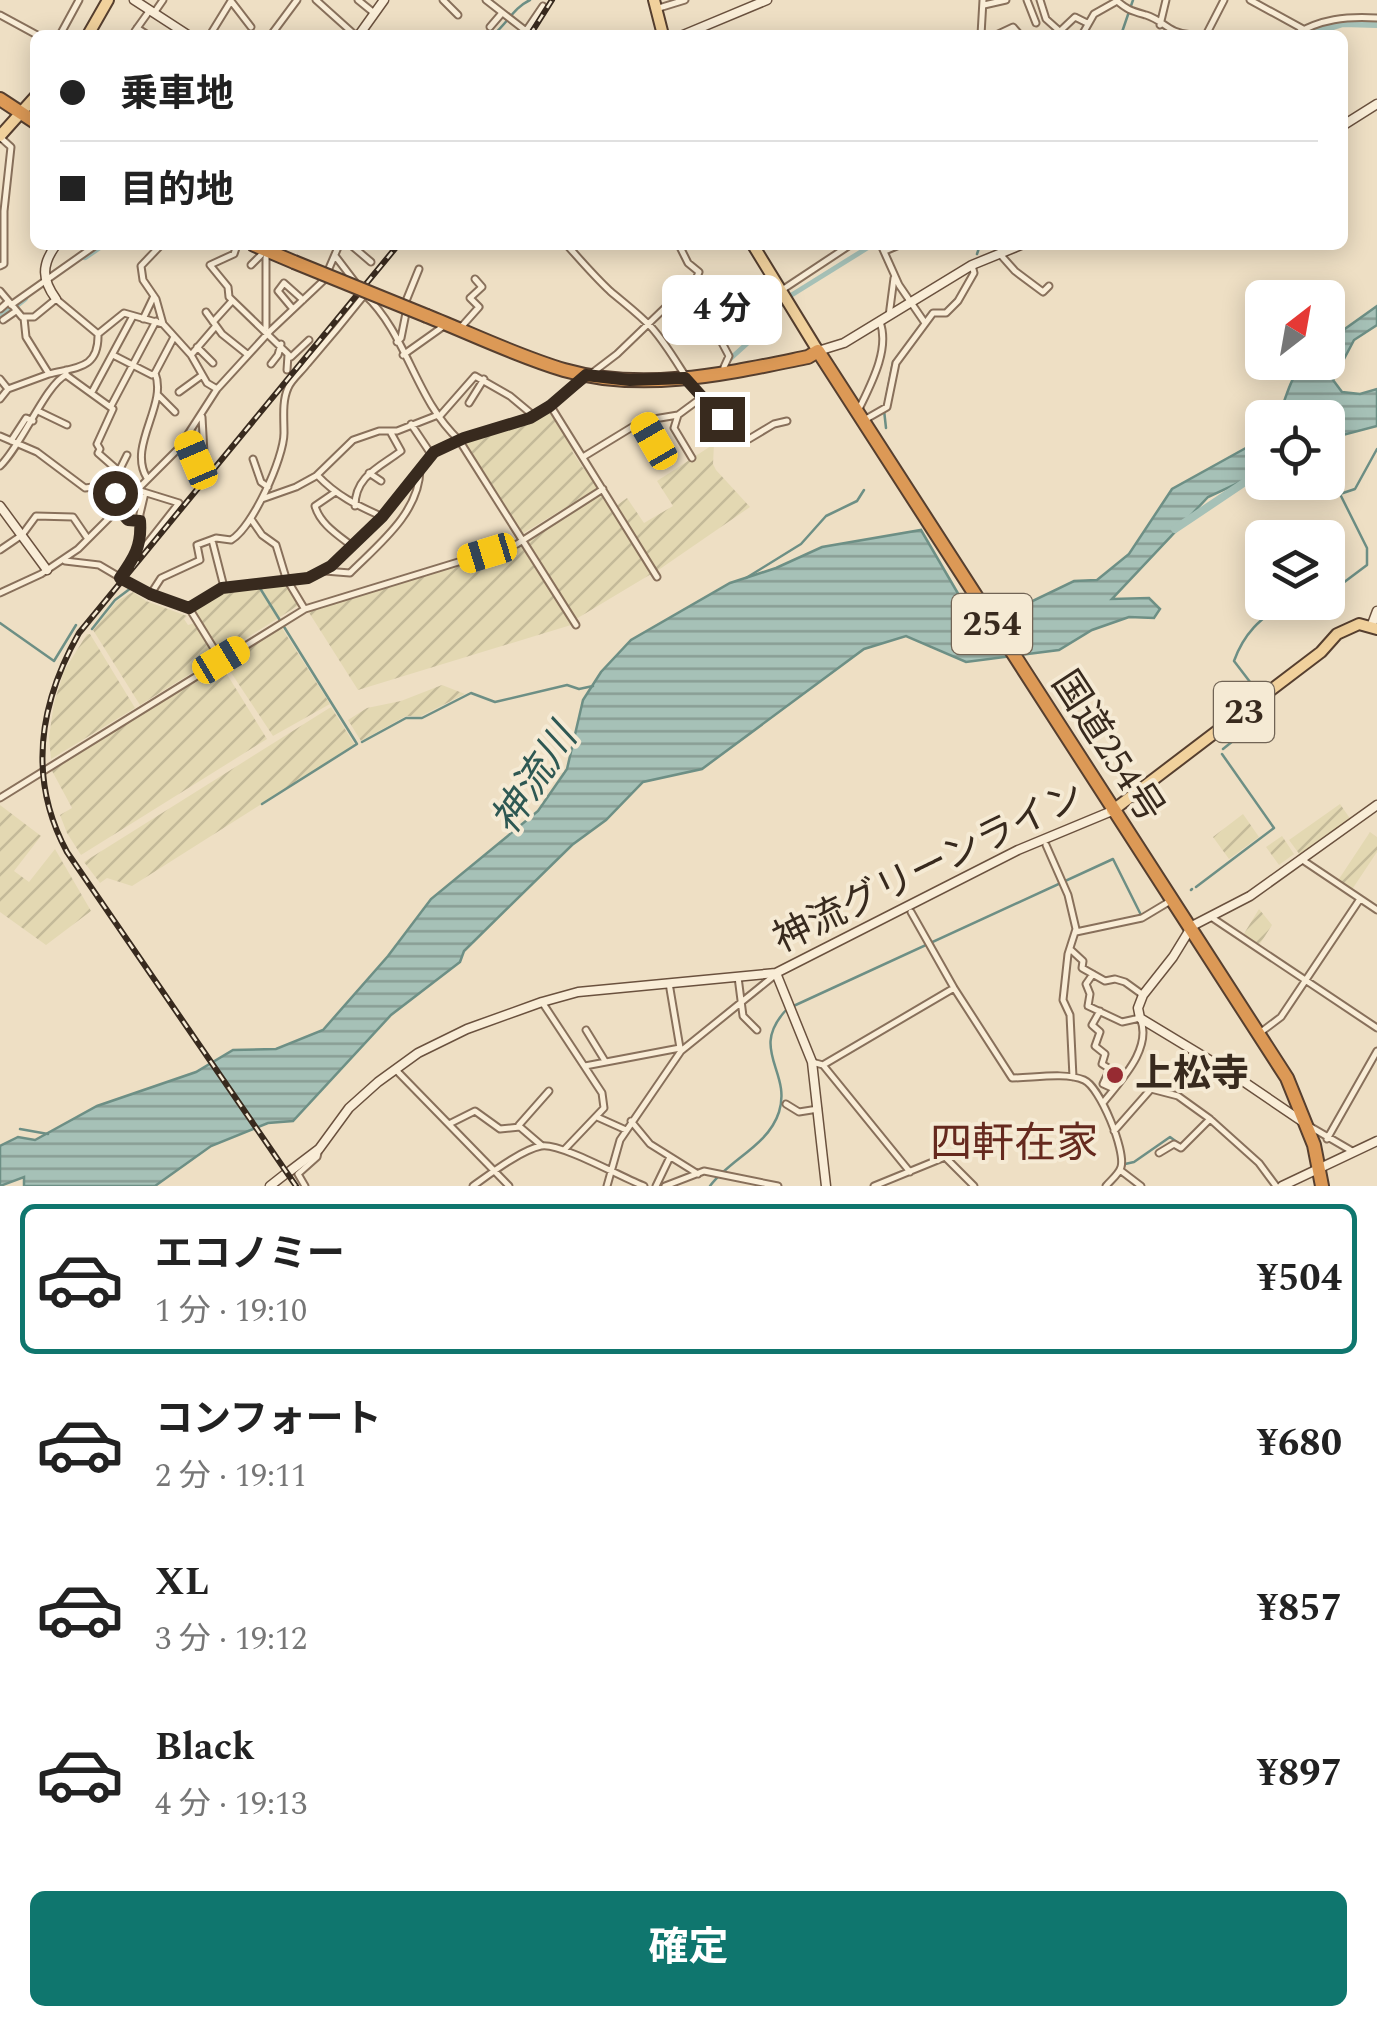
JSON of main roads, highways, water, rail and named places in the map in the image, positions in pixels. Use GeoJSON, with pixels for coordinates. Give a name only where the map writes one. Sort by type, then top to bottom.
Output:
{"type":"FeatureCollection","features":[{"type":"Feature","properties":{"kind":"highway"},"geometry":{"type":"LineString","coordinates":[[0,99],[30,119]]}},
{"type":"Feature","properties":{"kind":"highway"},"geometry":{"type":"LineString","coordinates":[[260,252],[299,261],[514,352],[586,375],[630,380],[685,378],[797,359],[818,351]]}},
{"type":"Feature","properties":{"kind":"highway"},"geometry":{"type":"LineString","coordinates":[[685,378],[806,350],[818,351]]}},
{"type":"Feature","properties":{"kind":"highway","name":"国道254号"},"geometry":{"type":"LineString","coordinates":[[818,351],[1286,1078],[1307,1125],[1322,1186]]}},
{"type":"Feature","properties":{"kind":"main road"},"geometry":{"type":"LineString","coordinates":[[91,30],[108,0]]}},
{"type":"Feature","properties":{"kind":"main road"},"geometry":{"type":"LineString","coordinates":[[655,4],[662,30]]}},
{"type":"Feature","properties":{"kind":"main road"},"geometry":{"type":"LineString","coordinates":[[0,136],[30,102]]}},
{"type":"Feature","properties":{"kind":"main road"},"geometry":{"type":"LineString","coordinates":[[756,250],[818,351]]}},
{"type":"Feature","properties":{"kind":"main road","name":"23"},"geometry":{"type":"LineString","coordinates":[[1111,808],[1322,652],[1337,634],[1359,624],[1374,628]]}},
{"type":"Feature","properties":{"kind":"waterway"},"geometry":{"type":"LineString","coordinates":[[498,30],[530,0]]}},
{"type":"Feature","properties":{"kind":"waterway"},"geometry":{"type":"LineString","coordinates":[[1123,30],[1133,0]]}},
{"type":"Feature","properties":{"kind":"waterway"},"geometry":{"type":"LineString","coordinates":[[1320,30],[1343,23],[1377,24]]}},
{"type":"Feature","properties":{"kind":"waterway"},"geometry":{"type":"LineString","coordinates":[[85,256],[94,250]]}},
{"type":"Feature","properties":{"kind":"waterway"},"geometry":{"type":"LineString","coordinates":[[790,296],[864,250]]}},
{"type":"Feature","properties":{"kind":"waterway"},"geometry":{"type":"LineString","coordinates":[[977,254],[978,250]]}},
{"type":"Feature","properties":{"kind":"waterway"},"geometry":{"type":"LineString","coordinates":[[945,310],[957,298],[970,274]]}},
{"type":"Feature","properties":{"kind":"waterway"},"geometry":{"type":"LineString","coordinates":[[0,317],[24,298]]}},
{"type":"Feature","properties":{"kind":"waterway"},"geometry":{"type":"LineString","coordinates":[[730,359],[763,329],[783,302]]}},
{"type":"Feature","properties":{"kind":"waterway"},"geometry":{"type":"LineString","coordinates":[[885,404],[893,362],[934,312]]}},
{"type":"Feature","properties":{"kind":"waterway"},"geometry":{"type":"LineString","coordinates":[[884,410],[886,428]]}},
{"type":"Feature","properties":{"kind":"waterway"},"geometry":{"type":"LineString","coordinates":[[1345,582],[1367,565],[1367,548],[1340,494],[1355,489],[1377,449]]}},
{"type":"Feature","properties":{"kind":"waterway","name":"神流川"},"geometry":{"type":"LineString","coordinates":[[1175,529],[1245,482]]}},
{"type":"Feature","properties":{"kind":"waterway"},"geometry":{"type":"LineString","coordinates":[[746,578],[801,544],[826,516],[857,501],[864,490]]}},
{"type":"Feature","properties":{"kind":"waterway"},"geometry":{"type":"LineString","coordinates":[[258,585],[357,744],[262,804]]}},
{"type":"Feature","properties":{"kind":"waterway"},"geometry":{"type":"LineString","coordinates":[[92,629],[115,600],[131,588],[187,611]]}},
{"type":"Feature","properties":{"kind":"waterway"},"geometry":{"type":"LineString","coordinates":[[194,609],[225,589]]}},
{"type":"Feature","properties":{"kind":"waterway"},"geometry":{"type":"LineString","coordinates":[[1260,695],[1234,661],[1243,642],[1262,620]]}},
{"type":"Feature","properties":{"kind":"waterway"},"geometry":{"type":"LineString","coordinates":[[0,623],[54,661],[76,625]]}},
{"type":"Feature","properties":{"kind":"waterway"},"geometry":{"type":"LineString","coordinates":[[362,742],[406,718],[422,718],[471,693],[495,702],[567,685],[579,689],[593,686]]}},
{"type":"Feature","properties":{"kind":"waterway"},"geometry":{"type":"LineString","coordinates":[[1223,749],[1269,712],[1264,701]]}},
{"type":"Feature","properties":{"kind":"waterway"},"geometry":{"type":"LineString","coordinates":[[1196,887],[1274,828],[1222,754]]}},
{"type":"Feature","properties":{"kind":"waterway"},"geometry":{"type":"LineString","coordinates":[[710,1186],[774,1124],[781,1097],[771,1037],[787,1009],[1113,859],[1141,915]]}},
{"type":"Feature","properties":{"kind":"waterway"},"geometry":{"type":"LineString","coordinates":[[1141,920],[1166,907]]}},
{"type":"Feature","properties":{"kind":"waterway"},"geometry":{"type":"LineString","coordinates":[[20,1129],[48,1134]]}},
{"type":"Feature","properties":{"kind":"waterway"},"geometry":{"type":"LineString","coordinates":[[1110,1186],[1125,1164],[1170,1137],[1181,1145]]}},
{"type":"Feature","properties":{"kind":"railway"},"geometry":{"type":"LineString","coordinates":[[533,30],[552,0]]}},
{"type":"Feature","properties":{"kind":"railway"},"geometry":{"type":"LineString","coordinates":[[296,1186],[67,852],[46,797],[43,741],[55,687],[79,633],[394,250]]}},
{"type":"Feature","properties":{"kind":"place","name":"上松寺"},"geometry":{"type":"Point","coordinates":[1115,1075]}},
{"type":"Feature","properties":{"kind":"district","name":"四軒在家"},"geometry":{"type":"Point","coordinates":[1014,1144]}}]}
